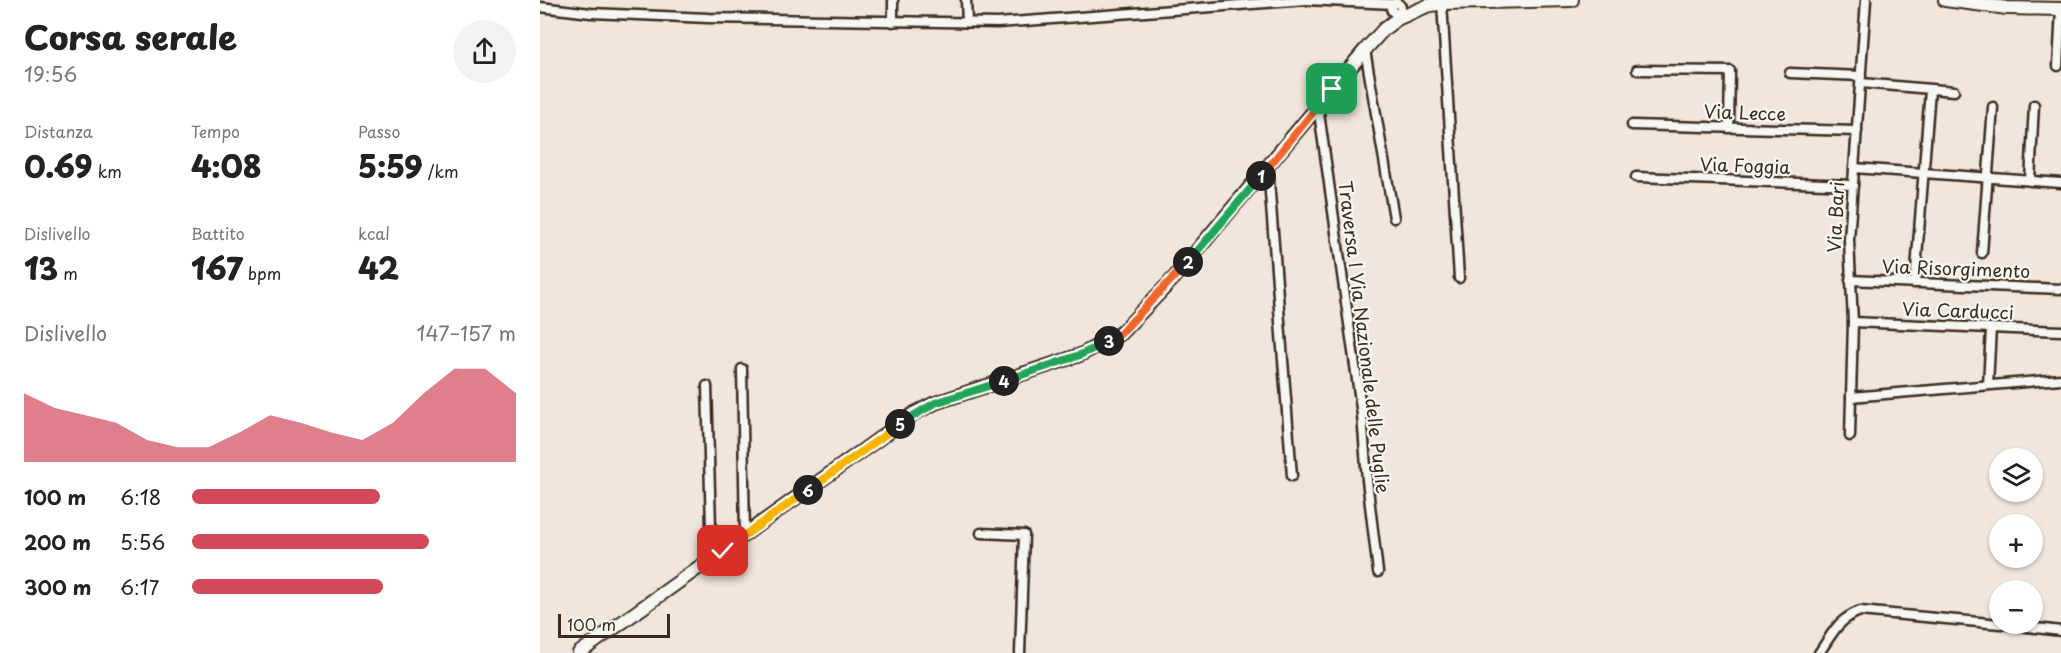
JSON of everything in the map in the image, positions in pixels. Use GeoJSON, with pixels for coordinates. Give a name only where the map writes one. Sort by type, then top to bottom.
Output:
{"type":"FeatureCollection","features":[{"type":"Feature","properties":{"kind":"main road"},"geometry":{"type":"LineString","coordinates":[[568,653],[583,651],[915,413],[935,403],[1080,355],[1120,334],[1174,278],[1365,50],[1389,26],[1417,9],[1442,3],[1572,0]]}},
{"type":"Feature","properties":{"kind":"main road"},"geometry":{"type":"LineString","coordinates":[[1945,0],[1975,2],[2007,8],[2055,6]]}},
{"type":"Feature","properties":{"kind":"street"},"geometry":{"type":"LineString","coordinates":[[893,0],[894,22]]}},
{"type":"Feature","properties":{"kind":"street"},"geometry":{"type":"LineString","coordinates":[[966,0],[967,22]]}},
{"type":"Feature","properties":{"kind":"street"},"geometry":{"type":"LineString","coordinates":[[540,8],[591,13],[708,18],[998,23],[1306,0],[1417,9]]}},
{"type":"Feature","properties":{"kind":"street","name":"Via Bari"},"geometry":{"type":"LineString","coordinates":[[1850,436],[1853,322],[1849,240],[1866,0]]}},
{"type":"Feature","properties":{"kind":"street"},"geometry":{"type":"LineString","coordinates":[[1442,3],[1459,278]]}},
{"type":"Feature","properties":{"kind":"street"},"geometry":{"type":"LineString","coordinates":[[2055,6],[2058,66]]}},
{"type":"Feature","properties":{"kind":"street"},"geometry":{"type":"LineString","coordinates":[[1389,26],[1395,7]]}},
{"type":"Feature","properties":{"kind":"street"},"geometry":{"type":"LineString","coordinates":[[1365,50],[1394,218]]}},
{"type":"Feature","properties":{"kind":"street"},"geometry":{"type":"LineString","coordinates":[[1637,70],[1730,71],[1730,128]]}},
{"type":"Feature","properties":{"kind":"street"},"geometry":{"type":"LineString","coordinates":[[1790,73],[1954,91]]}},
{"type":"Feature","properties":{"kind":"street"},"geometry":{"type":"LineString","coordinates":[[1915,284],[1930,90]]}},
{"type":"Feature","properties":{"kind":"street"},"geometry":{"type":"LineString","coordinates":[[2030,181],[2034,105]]}},
{"type":"Feature","properties":{"kind":"street","name":"Traversa I Via Nazionale delle Puglie"},"geometry":{"type":"LineString","coordinates":[[1318,106],[1362,415],[1378,573]]}},
{"type":"Feature","properties":{"kind":"street"},"geometry":{"type":"LineString","coordinates":[[1982,253],[1993,107]]}},
{"type":"Feature","properties":{"kind":"street","name":"Via Lecce"},"geometry":{"type":"LineString","coordinates":[[1632,125],[1857,131]]}},
{"type":"Feature","properties":{"kind":"street"},"geometry":{"type":"LineString","coordinates":[[1268,167],[1292,476]]}},
{"type":"Feature","properties":{"kind":"street"},"geometry":{"type":"LineString","coordinates":[[1854,168],[2061,183]]}},
{"type":"Feature","properties":{"kind":"street","name":"Via Foggia"},"geometry":{"type":"LineString","coordinates":[[1636,177],[1853,185]]}},
{"type":"Feature","properties":{"kind":"street","name":"Via Risorgimento"},"geometry":{"type":"LineString","coordinates":[[1850,280],[2061,289]]}},
{"type":"Feature","properties":{"kind":"street","name":"Via Carducci"},"geometry":{"type":"LineString","coordinates":[[1853,322],[2061,330]]}},
{"type":"Feature","properties":{"kind":"street"},"geometry":{"type":"LineString","coordinates":[[1988,385],[1990,328]]}},
{"type":"Feature","properties":{"kind":"street"},"geometry":{"type":"LineString","coordinates":[[741,369],[745,535]]}},
{"type":"Feature","properties":{"kind":"street"},"geometry":{"type":"LineString","coordinates":[[1851,397],[2061,379]]}},
{"type":"Feature","properties":{"kind":"street"},"geometry":{"type":"LineString","coordinates":[[707,387],[711,527],[723,551]]}},
{"type":"Feature","properties":{"kind":"street"},"geometry":{"type":"LineString","coordinates":[[981,533],[1024,535],[1020,653]]}},
{"type":"Feature","properties":{"kind":"street"},"geometry":{"type":"LineString","coordinates":[[1819,653],[1839,623],[1860,610],[1989,623]]}},
{"type":"Feature","properties":{"kind":"street"},"geometry":{"type":"LineString","coordinates":[[2043,629],[2061,631]]}},
{"type":"Feature","properties":{"kind":"route"},"geometry":{"type":"LineString","coordinates":[[723,551],[915,413],[935,403],[1080,355],[1120,334],[1174,278],[1332,89]]}}]}
